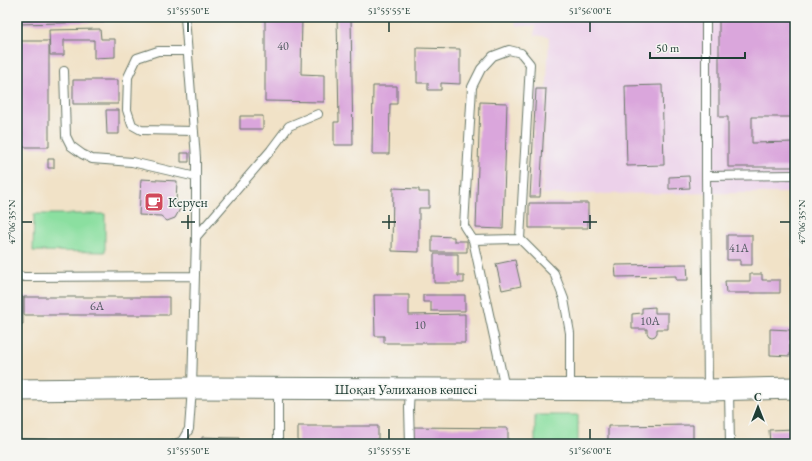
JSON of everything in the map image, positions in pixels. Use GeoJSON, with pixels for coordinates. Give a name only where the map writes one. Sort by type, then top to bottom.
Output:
{"type":"FeatureCollection","features":[{"type":"Feature","properties":{"kind":"main road","name":"Шоқан Уәлиханов көшесі"},"geometry":{"type":"LineString","coordinates":[[17,390],[192,388],[729,390],[795,388]]}},
{"type":"Feature","properties":{"kind":"lane"},"geometry":{"type":"LineString","coordinates":[[175,444],[182,441],[189,429],[192,388],[196,237],[196,158],[185,17]]}},
{"type":"Feature","properties":{"kind":"lane"},"geometry":{"type":"LineString","coordinates":[[706,17],[708,390]]}},
{"type":"Feature","properties":{"kind":"lane"},"geometry":{"type":"LineString","coordinates":[[505,389],[473,240],[464,226],[472,87],[481,70],[493,56],[509,50],[521,53],[530,64],[520,239]]}},
{"type":"Feature","properties":{"kind":"lane"},"geometry":{"type":"LineString","coordinates":[[187,51],[158,51],[137,58],[128,77],[127,110],[132,125],[141,130],[194,131]]}},
{"type":"Feature","properties":{"kind":"lane"},"geometry":{"type":"LineString","coordinates":[[64,71],[66,136],[71,146],[92,159],[132,162],[196,177]]}},
{"type":"Feature","properties":{"kind":"lane"},"geometry":{"type":"LineString","coordinates":[[196,237],[271,150],[288,126],[318,114]]}},
{"type":"Feature","properties":{"kind":"lane"},"geometry":{"type":"LineString","coordinates":[[706,176],[795,175]]}},
{"type":"Feature","properties":{"kind":"lane"},"geometry":{"type":"LineString","coordinates":[[473,240],[520,239],[554,273],[564,299],[570,333],[570,390]]}},
{"type":"Feature","properties":{"kind":"lane"},"geometry":{"type":"LineString","coordinates":[[17,275],[24,277],[194,276]]}},
{"type":"Feature","properties":{"kind":"lane"},"geometry":{"type":"LineString","coordinates":[[278,389],[278,444]]}},
{"type":"Feature","properties":{"kind":"lane"},"geometry":{"type":"LineString","coordinates":[[410,389],[410,444]]}},
{"type":"Feature","properties":{"kind":"lane"},"geometry":{"type":"LineString","coordinates":[[729,390],[730,444]]}},
{"type":"Feature","properties":{"kind":"lane"},"geometry":{"type":"LineString","coordinates":[[17,443],[51,444]]}},
{"type":"Feature","properties":{"kind":"shaded area"},"geometry":{"type":"Polygon","coordinates":[[[515,17],[795,17],[795,193],[542,194],[549,37],[535,35],[535,26],[516,26],[515,17]]]}},
{"type":"Feature","properties":{"kind":"green space"},"geometry":{"type":"Polygon","coordinates":[[[34,214],[105,214],[105,252],[33,251],[34,214]]]}},
{"type":"Feature","properties":{"kind":"green space"},"geometry":{"type":"Polygon","coordinates":[[[535,415],[578,415],[578,443],[535,443],[535,415]]]}},
{"type":"Feature","properties":{"kind":"building"},"geometry":{"type":"Polygon","coordinates":[[[17,17],[104,17],[104,22],[17,24],[17,17]]]}},
{"type":"Feature","properties":{"kind":"building"},"geometry":{"type":"Polygon","coordinates":[[[265,17],[302,17],[301,74],[324,75],[324,102],[265,101],[265,17]]]}},
{"type":"Feature","properties":{"kind":"building"},"geometry":{"type":"Polygon","coordinates":[[[337,17],[351,17],[353,145],[334,145],[334,122],[339,122],[337,17]]]}},
{"type":"Feature","properties":{"kind":"building"},"geometry":{"type":"Polygon","coordinates":[[[719,17],[795,17],[795,117],[752,117],[752,143],[795,142],[795,167],[728,167],[728,117],[719,117],[719,17]]]}},
{"type":"Feature","properties":{"kind":"building"},"geometry":{"type":"Polygon","coordinates":[[[100,29],[101,39],[115,39],[115,57],[94,58],[94,40],[64,40],[64,55],[50,55],[49,30],[100,29]]]}},
{"type":"Feature","properties":{"kind":"building"},"geometry":{"type":"Polygon","coordinates":[[[19,41],[49,41],[49,147],[19,147],[19,41]]]}},
{"type":"Feature","properties":{"kind":"building"},"geometry":{"type":"Polygon","coordinates":[[[417,48],[460,49],[460,84],[441,83],[441,90],[428,90],[428,83],[417,83],[417,48]]]}},
{"type":"Feature","properties":{"kind":"building"},"geometry":{"type":"Polygon","coordinates":[[[73,80],[118,80],[118,104],[73,104],[73,80]]]}},
{"type":"Feature","properties":{"kind":"building"},"geometry":{"type":"Polygon","coordinates":[[[662,85],[664,165],[627,166],[625,86],[662,85]]]}},
{"type":"Feature","properties":{"kind":"building"},"geometry":{"type":"Polygon","coordinates":[[[373,86],[397,86],[397,104],[390,104],[389,154],[372,154],[373,86]]]}},
{"type":"Feature","properties":{"kind":"building"},"geometry":{"type":"Polygon","coordinates":[[[536,89],[546,89],[540,197],[530,197],[536,89]]]}},
{"type":"Feature","properties":{"kind":"building"},"geometry":{"type":"Polygon","coordinates":[[[480,102],[507,103],[503,229],[476,228],[480,102]]]}},
{"type":"Feature","properties":{"kind":"building"},"geometry":{"type":"Polygon","coordinates":[[[106,110],[119,110],[119,134],[107,134],[106,110]]]}},
{"type":"Feature","properties":{"kind":"building"},"geometry":{"type":"Polygon","coordinates":[[[240,116],[263,116],[263,129],[240,129],[240,116]]]}},
{"type":"Feature","properties":{"kind":"building"},"geometry":{"type":"Polygon","coordinates":[[[181,153],[189,153],[189,162],[181,162],[181,153]]]}},
{"type":"Feature","properties":{"kind":"building"},"geometry":{"type":"Polygon","coordinates":[[[48,159],[54,159],[54,168],[48,168],[48,159]]]}},
{"type":"Feature","properties":{"kind":"building"},"geometry":{"type":"Polygon","coordinates":[[[689,176],[690,188],[669,189],[669,177],[689,176]]]}},
{"type":"Feature","properties":{"kind":"building"},"geometry":{"type":"Polygon","coordinates":[[[141,179],[177,181],[176,203],[180,209],[175,218],[167,221],[161,216],[139,215],[141,179]]]}},
{"type":"Feature","properties":{"kind":"building"},"geometry":{"type":"Polygon","coordinates":[[[393,188],[419,189],[419,192],[429,192],[429,208],[419,208],[419,252],[392,251],[393,188]]]}},
{"type":"Feature","properties":{"kind":"building"},"geometry":{"type":"Polygon","coordinates":[[[529,203],[588,203],[588,228],[529,228],[529,203]]]}},
{"type":"Feature","properties":{"kind":"building"},"geometry":{"type":"Polygon","coordinates":[[[727,235],[752,235],[752,265],[740,265],[740,260],[727,260],[727,235]]]}},
{"type":"Feature","properties":{"kind":"building"},"geometry":{"type":"Polygon","coordinates":[[[432,236],[454,237],[454,241],[467,241],[467,252],[432,252],[432,236]]]}},
{"type":"Feature","properties":{"kind":"building"},"geometry":{"type":"Polygon","coordinates":[[[793,242],[795,242],[795,266],[793,266],[793,242]]]}},
{"type":"Feature","properties":{"kind":"building"},"geometry":{"type":"Polygon","coordinates":[[[434,254],[458,254],[458,276],[464,276],[464,283],[434,283],[434,254]]]}},
{"type":"Feature","properties":{"kind":"building"},"geometry":{"type":"Polygon","coordinates":[[[515,260],[521,286],[502,290],[496,264],[515,260]]]}},
{"type":"Feature","properties":{"kind":"building"},"geometry":{"type":"Polygon","coordinates":[[[687,264],[688,280],[676,280],[676,276],[616,277],[615,265],[687,264]]]}},
{"type":"Feature","properties":{"kind":"building"},"geometry":{"type":"Polygon","coordinates":[[[750,274],[762,274],[762,280],[780,280],[780,293],[726,293],[725,281],[750,281],[750,274]]]}},
{"type":"Feature","properties":{"kind":"building"},"geometry":{"type":"Polygon","coordinates":[[[374,295],[409,295],[409,315],[465,314],[465,343],[384,343],[384,336],[375,336],[374,295]]]}},
{"type":"Feature","properties":{"kind":"building"},"geometry":{"type":"Polygon","coordinates":[[[423,295],[465,295],[465,311],[431,311],[431,302],[423,302],[423,295]]]}},
{"type":"Feature","properties":{"kind":"building"},"geometry":{"type":"Polygon","coordinates":[[[17,297],[23,297],[23,324],[17,324],[17,297]]]}},
{"type":"Feature","properties":{"kind":"building"},"geometry":{"type":"Polygon","coordinates":[[[24,297],[169,297],[169,315],[24,315],[24,297]]]}},
{"type":"Feature","properties":{"kind":"building"},"geometry":{"type":"Polygon","coordinates":[[[655,307],[655,313],[668,313],[668,329],[657,329],[657,333],[652,337],[647,333],[647,329],[632,329],[632,314],[642,313],[642,308],[655,307]]]}},
{"type":"Feature","properties":{"kind":"building"},"geometry":{"type":"Polygon","coordinates":[[[770,329],[790,330],[790,356],[770,355],[770,329]]]}},
{"type":"Feature","properties":{"kind":"building"},"geometry":{"type":"Polygon","coordinates":[[[693,425],[693,444],[608,444],[608,426],[693,425]]]}},
{"type":"Feature","properties":{"kind":"building"},"geometry":{"type":"Polygon","coordinates":[[[298,426],[378,426],[378,444],[298,444],[298,426]]]}},
{"type":"Feature","properties":{"kind":"building"},"geometry":{"type":"Polygon","coordinates":[[[412,427],[508,428],[508,444],[412,444],[412,427]]]}},
{"type":"Feature","properties":{"kind":"building"},"geometry":{"type":"Polygon","coordinates":[[[795,429],[795,444],[770,444],[769,430],[795,429]]]}},
{"type":"Feature","properties":{"kind":"building"},"geometry":{"type":"Polygon","coordinates":[[[202,437],[239,438],[239,444],[202,444],[202,437]]]}},
{"type":"Feature","properties":{"kind":"place","name":"Керуен"},"geometry":{"type":"Point","coordinates":[154,202]}}]}
